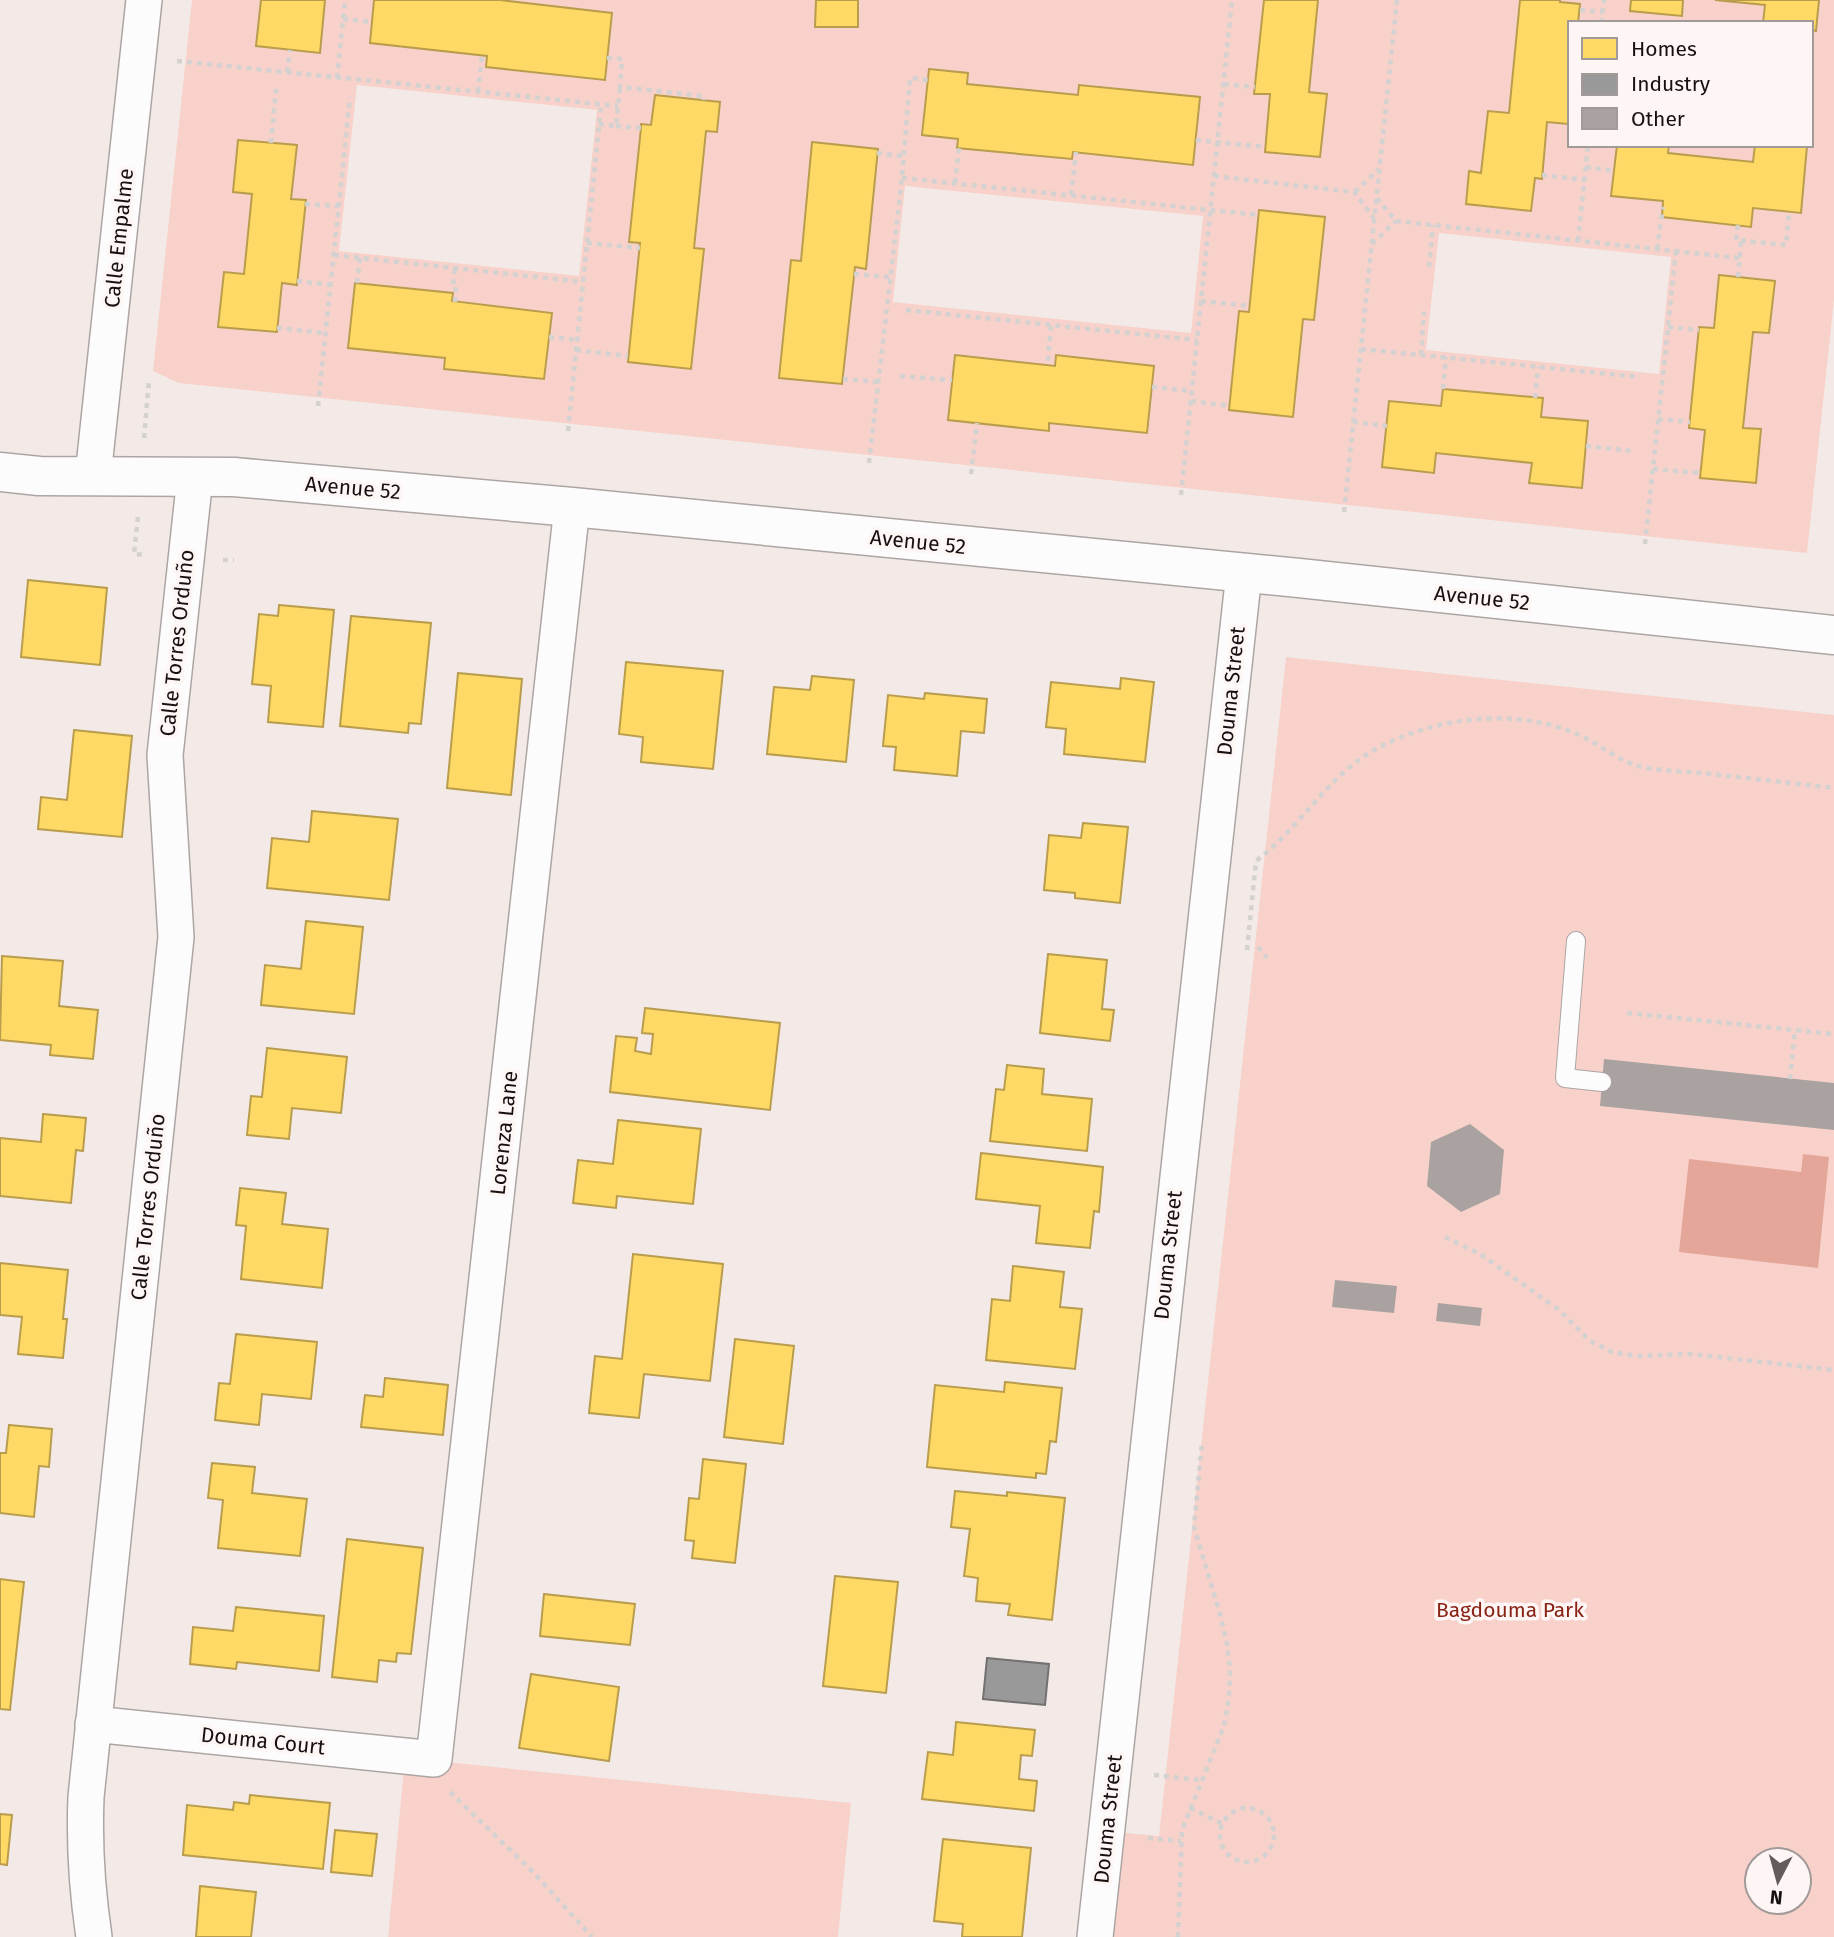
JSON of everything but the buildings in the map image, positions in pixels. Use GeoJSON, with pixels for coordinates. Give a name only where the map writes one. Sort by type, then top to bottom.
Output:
{"type":"FeatureCollection","features":[{"type":"Feature","properties":{"kind":"main road","name":"Avenue 52"},"geometry":{"type":"LineString","coordinates":[[0,472],[39,476],[247,478],[1244,573],[1834,635]]}},
{"type":"Feature","properties":{"kind":"street","name":"Calle Empalme"},"geometry":{"type":"LineString","coordinates":[[93,476],[144,0]]}},
{"type":"Feature","properties":{"kind":"street","name":"Calle Torres Orduño"},"geometry":{"type":"LineString","coordinates":[[94,1937],[86,1887],[86,1797],[176,937],[166,755],[195,477]]}},
{"type":"Feature","properties":{"kind":"street","name":"Lorenza Lane"},"geometry":{"type":"LineString","coordinates":[[433,1759],[572,508]]}},
{"type":"Feature","properties":{"kind":"street","name":"Douma Street"},"geometry":{"type":"LineString","coordinates":[[1095,1937],[1244,573]]}},
{"type":"Feature","properties":{"kind":"street","name":"Douma Court"},"geometry":{"type":"LineString","coordinates":[[93,1724],[433,1759]]}},
{"type":"Feature","properties":{"kind":"lane"},"geometry":{"type":"LineString","coordinates":[[1576,941],[1565,1078],[1602,1082]]}},
{"type":"Feature","properties":{"kind":"path"},"geometry":{"type":"LineString","coordinates":[[337,78],[345,0]]}},
{"type":"Feature","properties":{"kind":"path"},"geometry":{"type":"LineString","coordinates":[[1181,495],[1232,0]]}},
{"type":"Feature","properties":{"kind":"path"},"geometry":{"type":"LineString","coordinates":[[1344,512],[1397,0]]}},
{"type":"Feature","properties":{"kind":"path"},"geometry":{"type":"LineString","coordinates":[[1601,21],[1604,0]]}},
{"type":"Feature","properties":{"kind":"path"},"geometry":{"type":"LineString","coordinates":[[1580,10],[1602,12]]}},
{"type":"Feature","properties":{"kind":"path"},"geometry":{"type":"LineString","coordinates":[[343,19],[372,22]]}},
{"type":"Feature","properties":{"kind":"path"},"geometry":{"type":"LineString","coordinates":[[287,72],[290,50]]}},
{"type":"Feature","properties":{"kind":"path"},"geometry":{"type":"LineString","coordinates":[[607,58],[622,59],[616,126]]}},
{"type":"Feature","properties":{"kind":"path"},"geometry":{"type":"LineString","coordinates":[[478,92],[483,59]]}},
{"type":"Feature","properties":{"kind":"path"},"geometry":{"type":"LineString","coordinates":[[176,61],[618,106]]}},
{"type":"Feature","properties":{"kind":"path"},"geometry":{"type":"LineString","coordinates":[[869,463],[902,178],[910,78],[928,80]]}},
{"type":"Feature","properties":{"kind":"path"},"geometry":{"type":"LineString","coordinates":[[1224,84],[1255,87]]}},
{"type":"Feature","properties":{"kind":"path"},"geometry":{"type":"LineString","coordinates":[[620,87],[704,96],[704,100]]}},
{"type":"Feature","properties":{"kind":"path"},"geometry":{"type":"LineString","coordinates":[[271,143],[276,89]]}},
{"type":"Feature","properties":{"kind":"path"},"geometry":{"type":"LineString","coordinates":[[318,406],[350,97]]}},
{"type":"Feature","properties":{"kind":"path"},"geometry":{"type":"LineString","coordinates":[[568,431],[600,105]]}},
{"type":"Feature","properties":{"kind":"path"},"geometry":{"type":"LineString","coordinates":[[599,124],[641,128]]}},
{"type":"Feature","properties":{"kind":"path"},"geometry":{"type":"LineString","coordinates":[[1196,140],[1265,147]]}},
{"type":"Feature","properties":{"kind":"path"},"geometry":{"type":"LineString","coordinates":[[1578,241],[1588,147]]}},
{"type":"Feature","properties":{"kind":"path"},"geometry":{"type":"LineString","coordinates":[[955,183],[959,148]]}},
{"type":"Feature","properties":{"kind":"path"},"geometry":{"type":"LineString","coordinates":[[877,153],[903,156]]}},
{"type":"Feature","properties":{"kind":"path"},"geometry":{"type":"LineString","coordinates":[[1071,195],[1074,155]]}},
{"type":"Feature","properties":{"kind":"path"},"geometry":{"type":"LineString","coordinates":[[1586,167],[1614,171]]}},
{"type":"Feature","properties":{"kind":"path"},"geometry":{"type":"LineString","coordinates":[[1354,192],[1380,169]]}},
{"type":"Feature","properties":{"kind":"path"},"geometry":{"type":"LineString","coordinates":[[1214,176],[1354,192],[1374,219]]}},
{"type":"Feature","properties":{"kind":"path"},"geometry":{"type":"LineString","coordinates":[[1542,176],[1585,180]]}},
{"type":"Feature","properties":{"kind":"path"},"geometry":{"type":"LineString","coordinates":[[902,178],[1259,215]]}},
{"type":"Feature","properties":{"kind":"path"},"geometry":{"type":"LineString","coordinates":[[1377,197],[1396,221],[1739,258]]}},
{"type":"Feature","properties":{"kind":"path"},"geometry":{"type":"LineString","coordinates":[[305,204],[339,206]]}},
{"type":"Feature","properties":{"kind":"path"},"geometry":{"type":"LineString","coordinates":[[1657,249],[1663,207]]}},
{"type":"Feature","properties":{"kind":"path"},"geometry":{"type":"LineString","coordinates":[[1738,225],[1736,240],[1786,246],[1789,212]]}},
{"type":"Feature","properties":{"kind":"path"},"geometry":{"type":"LineString","coordinates":[[1372,244],[1396,221]]}},
{"type":"Feature","properties":{"kind":"path"},"geometry":{"type":"LineString","coordinates":[[1429,267],[1433,225]]}},
{"type":"Feature","properties":{"kind":"path"},"geometry":{"type":"LineString","coordinates":[[1738,277],[1741,240]]}},
{"type":"Feature","properties":{"kind":"path"},"geometry":{"type":"LineString","coordinates":[[587,243],[636,246]]}},
{"type":"Feature","properties":{"kind":"path"},"geometry":{"type":"LineString","coordinates":[[1645,544],[1676,251]]}},
{"type":"Feature","properties":{"kind":"path"},"geometry":{"type":"LineString","coordinates":[[334,255],[583,282]]}},
{"type":"Feature","properties":{"kind":"path"},"geometry":{"type":"LineString","coordinates":[[357,283],[360,258]]}},
{"type":"Feature","properties":{"kind":"path"},"geometry":{"type":"LineString","coordinates":[[455,268],[455,302]]}},
{"type":"Feature","properties":{"kind":"path"},"geometry":{"type":"LineString","coordinates":[[860,268],[857,274],[890,277]]}},
{"type":"Feature","properties":{"kind":"path"},"geometry":{"type":"LineString","coordinates":[[297,281],[331,285]]}},
{"type":"Feature","properties":{"kind":"path"},"geometry":{"type":"LineString","coordinates":[[449,293],[450,286],[453,286]]}},
{"type":"Feature","properties":{"kind":"path"},"geometry":{"type":"LineString","coordinates":[[1201,301],[1245,308]]}},
{"type":"Feature","properties":{"kind":"path"},"geometry":{"type":"LineString","coordinates":[[906,310],[1197,340]]}},
{"type":"Feature","properties":{"kind":"path"},"geometry":{"type":"LineString","coordinates":[[1420,355],[1424,312]]}},
{"type":"Feature","properties":{"kind":"path"},"geometry":{"type":"LineString","coordinates":[[1051,326],[1048,359],[1055,360]]}},
{"type":"Feature","properties":{"kind":"path"},"geometry":{"type":"LineString","coordinates":[[1668,327],[1699,330]]}},
{"type":"Feature","properties":{"kind":"path"},"geometry":{"type":"LineString","coordinates":[[277,328],[326,333]]}},
{"type":"Feature","properties":{"kind":"path"},"geometry":{"type":"LineString","coordinates":[[549,337],[577,340]]}},
{"type":"Feature","properties":{"kind":"path"},"geometry":{"type":"LineString","coordinates":[[1361,349],[1640,377]]}},
{"type":"Feature","properties":{"kind":"path"},"geometry":{"type":"LineString","coordinates":[[576,351],[628,356]]}},
{"type":"Feature","properties":{"kind":"path"},"geometry":{"type":"LineString","coordinates":[[1443,389],[1446,358]]}},
{"type":"Feature","properties":{"kind":"path"},"geometry":{"type":"LineString","coordinates":[[1535,398],[1538,367]]}},
{"type":"Feature","properties":{"kind":"path"},"geometry":{"type":"LineString","coordinates":[[900,376],[952,380]]}},
{"type":"Feature","properties":{"kind":"path"},"geometry":{"type":"LineString","coordinates":[[843,379],[879,382]]}},
{"type":"Feature","properties":{"kind":"path"},"geometry":{"type":"LineString","coordinates":[[1152,387],[1192,391]]}},
{"type":"Feature","properties":{"kind":"path"},"geometry":{"type":"LineString","coordinates":[[1191,401],[1230,406]]}},
{"type":"Feature","properties":{"kind":"path"},"geometry":{"type":"LineString","coordinates":[[1658,419],[1690,422]]}},
{"type":"Feature","properties":{"kind":"path"},"geometry":{"type":"LineString","coordinates":[[1353,422],[1387,425]]}},
{"type":"Feature","properties":{"kind":"path"},"geometry":{"type":"LineString","coordinates":[[971,474],[976,423]]}},
{"type":"Feature","properties":{"kind":"path"},"geometry":{"type":"LineString","coordinates":[[1586,446],[1633,451]]}},
{"type":"Feature","properties":{"kind":"path"},"geometry":{"type":"LineString","coordinates":[[1653,468],[1701,474]]}},
{"type":"Feature","properties":{"kind":"path"},"geometry":{"type":"LineString","coordinates":[[1247,950],[1256,861],[1270,851],[1335,780],[1357,762],[1393,741],[1435,726],[1469,720],[1524,721],[1574,733],[1636,766],[1834,788]]}},
{"type":"Feature","properties":{"kind":"path"},"geometry":{"type":"LineString","coordinates":[[1258,947],[1266,958]]}},
{"type":"Feature","properties":{"kind":"path"},"geometry":{"type":"LineString","coordinates":[[1627,1013],[1834,1034]]}},
{"type":"Feature","properties":{"kind":"path"},"geometry":{"type":"LineString","coordinates":[[1790,1079],[1795,1030]]}},
{"type":"Feature","properties":{"kind":"path"},"geometry":{"type":"LineString","coordinates":[[1445,1237],[1480,1254],[1558,1309],[1590,1341],[1612,1352],[1637,1356],[1690,1354],[1834,1370]]}},
{"type":"Feature","properties":{"kind":"path"},"geometry":{"type":"LineString","coordinates":[[1178,1937],[1182,1830],[1224,1726],[1229,1698],[1230,1670],[1220,1614],[1194,1527],[1202,1443]]}},
{"type":"Feature","properties":{"kind":"path"},"geometry":{"type":"LineString","coordinates":[[433,1759],[436,1779],[533,1872],[592,1937]]}},
{"type":"Feature","properties":{"kind":"path"},"geometry":{"type":"LineString","coordinates":[[1154,1775],[1201,1780]]}},
{"type":"Feature","properties":{"kind":"path"},"geometry":{"type":"LineString","coordinates":[[1190,1808],[1223,1824]]}},
{"type":"Feature","properties":{"kind":"path"},"geometry":{"type":"LineString","coordinates":[[1243,1809],[1260,1812],[1267,1817],[1274,1832],[1270,1849],[1265,1856],[1256,1860],[1239,1861],[1231,1856],[1221,1841],[1223,1824],[1235,1811],[1243,1809]]}},
{"type":"Feature","properties":{"kind":"path"},"geometry":{"type":"LineString","coordinates":[[1148,1838],[1181,1841]]}},
{"type":"Feature","properties":{"kind":"green space"},"geometry":{"type":"Polygon","coordinates":[[[192,0],[1834,0],[1834,300],[1807,553],[179,383],[153,371],[192,0]],[[357,85],[339,251],[579,276],[597,110],[357,85]],[[905,186],[893,302],[1191,333],[1203,216],[905,186]],[[1439,233],[1426,350],[1659,374],[1671,257],[1439,233]]]}},
{"type":"Feature","properties":{"kind":"green space","name":"Bagdouma Park"},"geometry":{"type":"Polygon","coordinates":[[[1286,657],[1834,715],[1834,1937],[1092,1937],[1103,1831],[1159,1836],[1286,657]]]}},
{"type":"Feature","properties":{"kind":"green space"},"geometry":{"type":"Polygon","coordinates":[[[405,1758],[851,1803],[838,1937],[388,1937],[405,1758]]]}},
{"type":"Feature","properties":{"kind":"shaded area"},"geometry":{"type":"Polygon","coordinates":[[[1803,1154],[1829,1157],[1818,1268],[1679,1252],[1689,1159],[1801,1172],[1803,1154]]]}}]}
